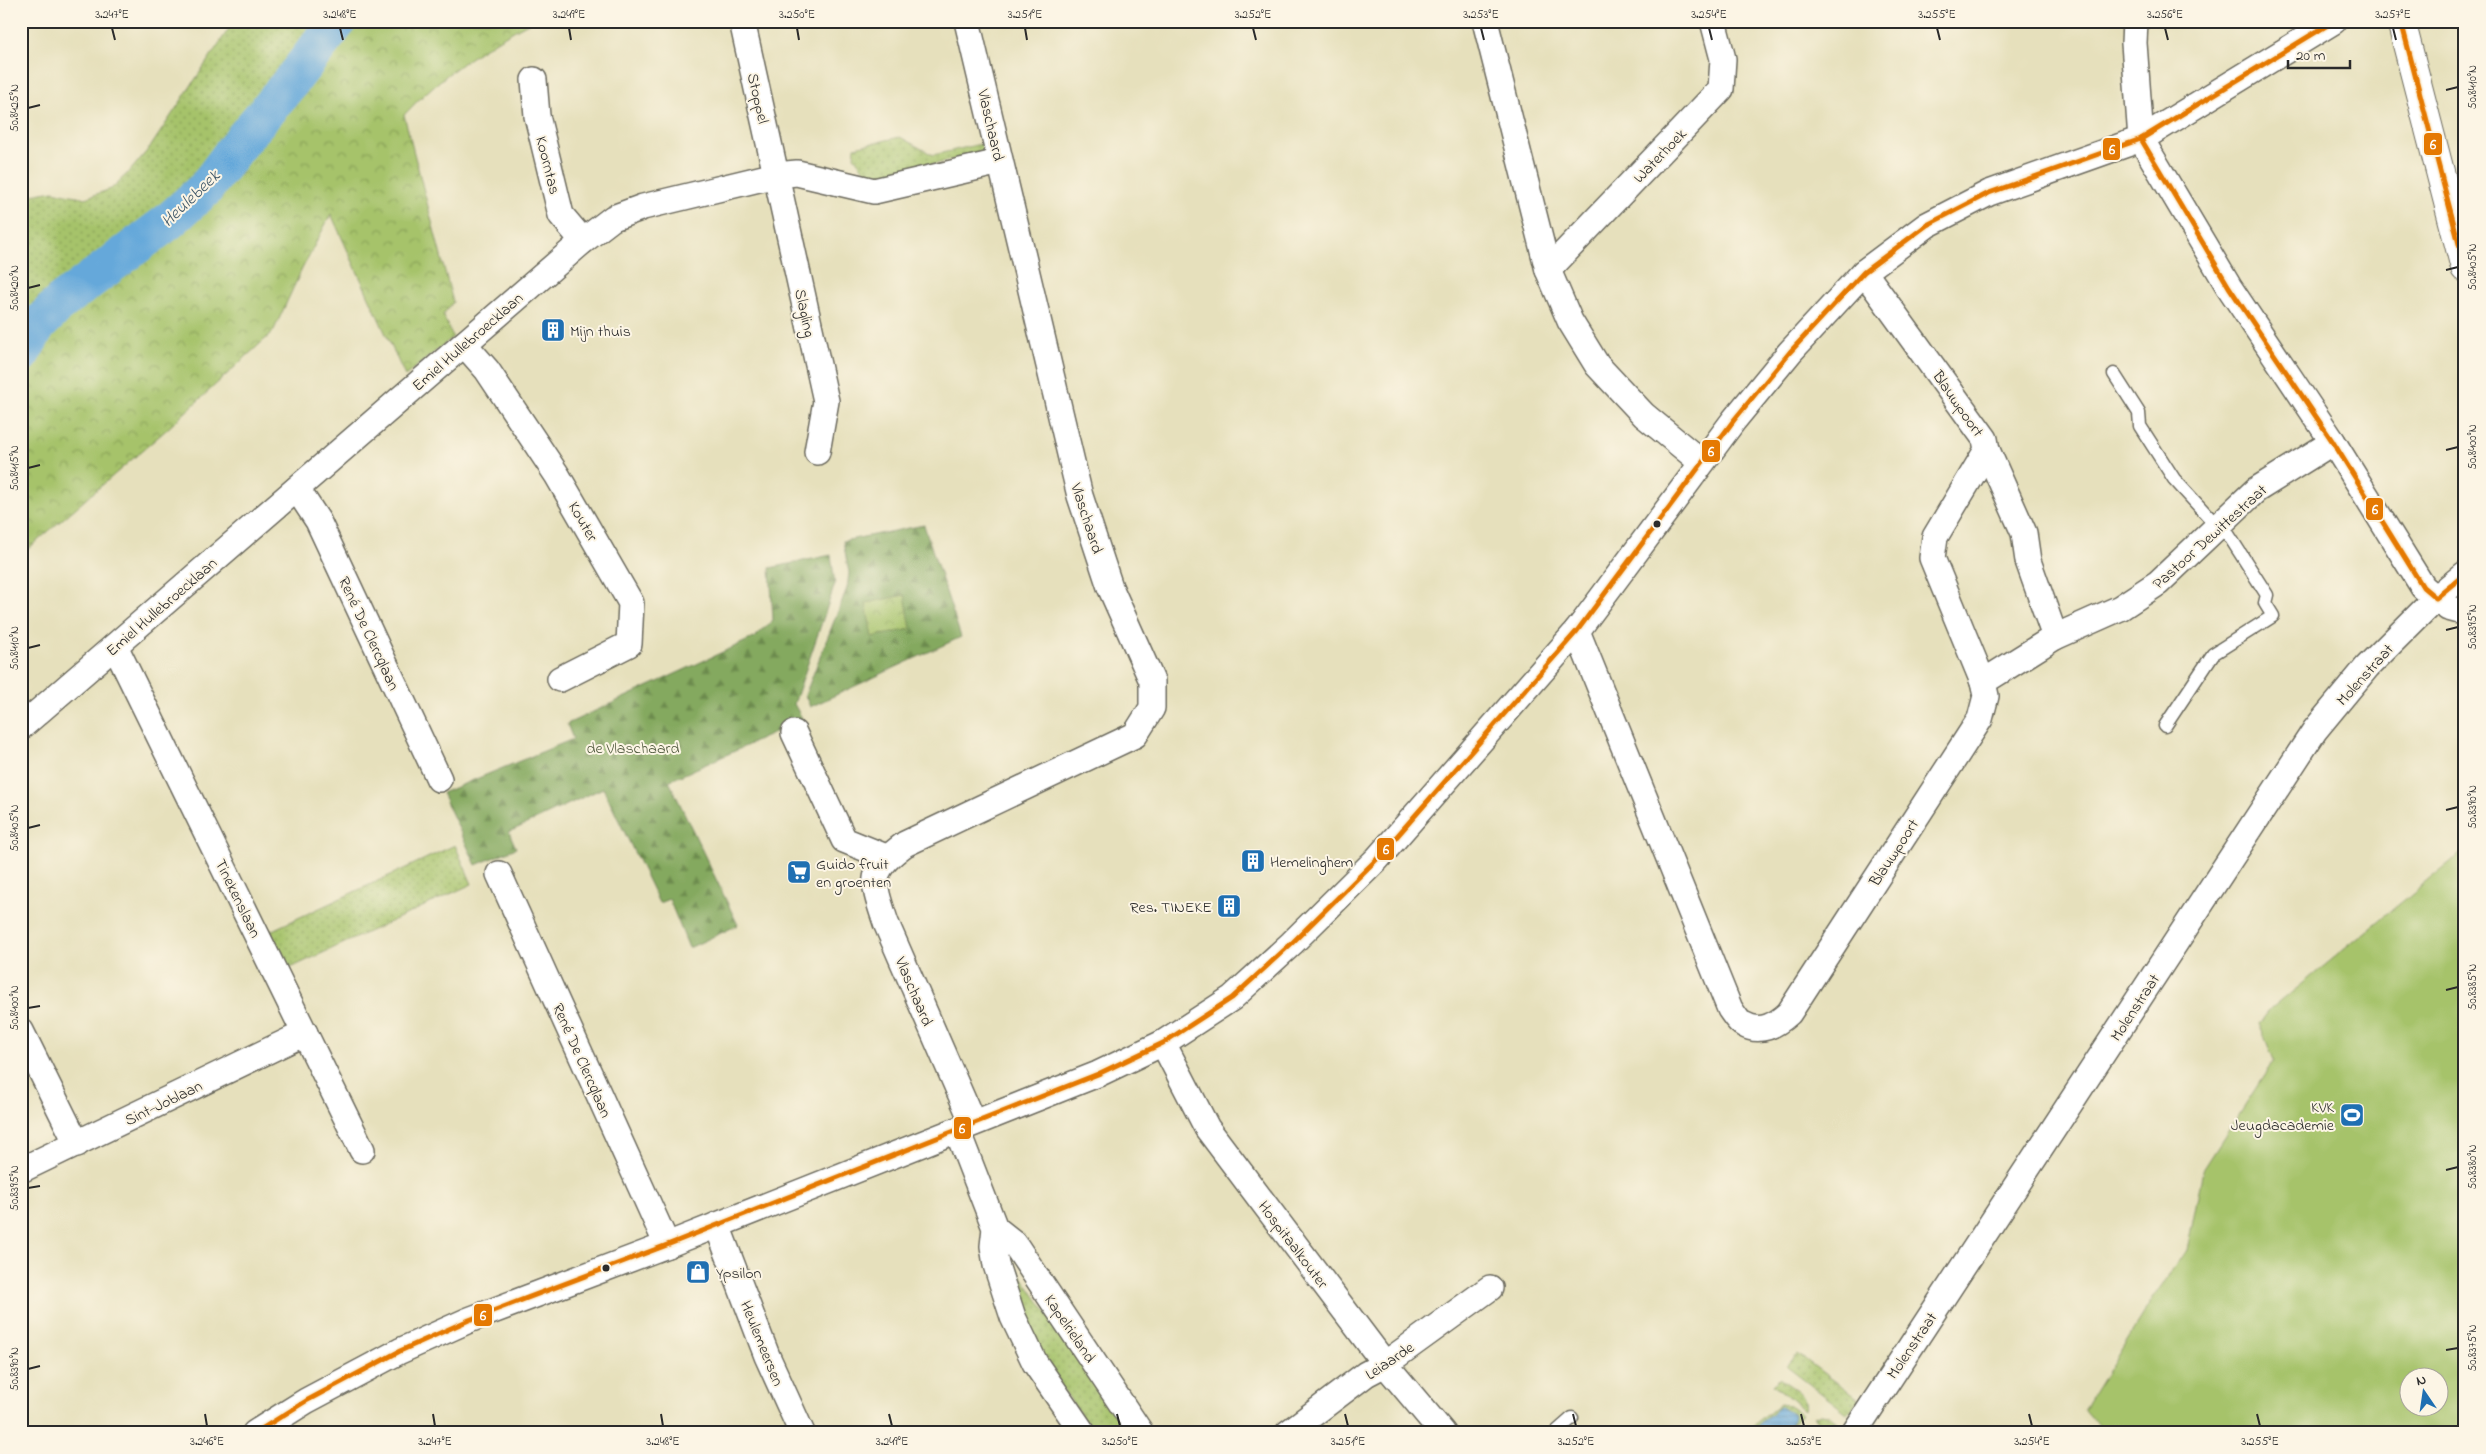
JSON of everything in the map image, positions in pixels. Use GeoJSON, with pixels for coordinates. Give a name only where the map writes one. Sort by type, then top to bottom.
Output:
{"type":"FeatureCollection","features":[{"type":"Feature","properties":{"kind":"street","name":"Stoppel"},"geometry":{"type":"LineString","coordinates":[[742,21],[776,175]]}},
{"type":"Feature","properties":{"kind":"street","name":"Vlaschaard"},"geometry":{"type":"LineString","coordinates":[[965,1127],[886,923],[876,894],[876,874],[886,857],[924,834],[1135,735],[1152,708],[1152,681],[1110,586],[1080,496],[967,21]]}},
{"type":"Feature","properties":{"kind":"street"},"geometry":{"type":"LineString","coordinates":[[1485,21],[1548,270],[1570,320],[1597,365],[1644,415],[1701,462]]}},
{"type":"Feature","properties":{"kind":"street","name":"Waterhoek"},"geometry":{"type":"LineString","coordinates":[[1548,270],[1721,89],[1723,59],[1713,21]]}},
{"type":"Feature","properties":{"kind":"street"},"geometry":{"type":"LineString","coordinates":[[2135,21],[2134,43],[2141,139],[2229,287],[2333,442],[2423,587],[2448,608],[2459,611],[2465,610]]}},
{"type":"Feature","properties":{"kind":"street"},"geometry":{"type":"LineString","coordinates":[[255,1433],[306,1401],[400,1351],[515,1302],[667,1245],[1098,1074],[1163,1043],[1232,998],[1292,943],[1377,859],[1578,631],[1701,462],[1790,352],[1864,272],[1927,225],[1989,193],[2141,139],[2334,21]]}},
{"type":"Feature","properties":{"kind":"street"},"geometry":{"type":"LineString","coordinates":[[2401,21],[2465,268]]}},
{"type":"Feature","properties":{"kind":"street","name":"Koorntas"},"geometry":{"type":"LineString","coordinates":[[534,80],[537,116],[561,215],[583,241]]}},
{"type":"Feature","properties":{"kind":"street","name":"Emiel Hullebroecklaan"},"geometry":{"type":"LineString","coordinates":[[21,727],[612,218],[643,207],[776,175],[797,173],[874,191],[1000,162]]}},
{"type":"Feature","properties":{"kind":"street","name":"Slagling"},"geometry":{"type":"LineString","coordinates":[[776,175],[826,401],[817,452]]}},
{"type":"Feature","properties":{"kind":"street","name":"Blauwpoort"},"geometry":{"type":"LineString","coordinates":[[1578,631],[1730,1009],[1743,1024],[1759,1028],[1776,1026],[1789,1012],[1980,719],[1986,696],[1983,682],[1932,558],[1935,537],[1987,450],[1985,439],[1864,272]]}},
{"type":"Feature","properties":{"kind":"street","name":"Kouter"},"geometry":{"type":"LineString","coordinates":[[464,344],[487,370],[557,475],[631,603],[629,644],[560,679]]}},
{"type":"Feature","properties":{"kind":"street","name":"Pastoor Dewittestraat"},"geometry":{"type":"LineString","coordinates":[[1983,682],[2055,637],[2120,608],[2158,583],[2219,528],[2256,490],[2333,442]]}},
{"type":"Feature","properties":{"kind":"street"},"geometry":{"type":"LineString","coordinates":[[1987,450],[2024,533],[2028,561],[2055,637]]}},
{"type":"Feature","properties":{"kind":"street","name":"René De Clercqlaan"},"geometry":{"type":"LineString","coordinates":[[297,489],[318,521],[440,779]]}},
{"type":"Feature","properties":{"kind":"street","name":"Molenstraat"},"geometry":{"type":"LineString","coordinates":[[1856,1432],[1875,1399],[2302,749],[2367,667],[2436,598],[2465,574]]}},
{"type":"Feature","properties":{"kind":"street","name":"Tinekenslaan"},"geometry":{"type":"LineString","coordinates":[[115,646],[362,1150]]}},
{"type":"Feature","properties":{"kind":"street"},"geometry":{"type":"LineString","coordinates":[[794,733],[844,840],[886,857]]}},
{"type":"Feature","properties":{"kind":"street","name":"René De Clercqlaan"},"geometry":{"type":"LineString","coordinates":[[499,874],[667,1245]]}},
{"type":"Feature","properties":{"kind":"street"},"geometry":{"type":"LineString","coordinates":[[21,1031],[76,1144]]}},
{"type":"Feature","properties":{"kind":"street","name":"Sint-Joblaan"},"geometry":{"type":"LineString","coordinates":[[21,1170],[305,1033]]}},
{"type":"Feature","properties":{"kind":"street","name":"Hospitaalkouter"},"geometry":{"type":"LineString","coordinates":[[1163,1043],[1207,1128],[1385,1364],[1443,1433]]}},
{"type":"Feature","properties":{"kind":"street","name":"Kapelrieland"},"geometry":{"type":"LineString","coordinates":[[965,1127],[995,1228],[993,1246],[996,1265],[1013,1317],[1035,1363],[1083,1433]]}},
{"type":"Feature","properties":{"kind":"street","name":"Heulemeersen"},"geometry":{"type":"LineString","coordinates":[[716,1225],[767,1356],[802,1433]]}},
{"type":"Feature","properties":{"kind":"street","name":"Kapelrieland"},"geometry":{"type":"LineString","coordinates":[[995,1228],[1014,1243],[1141,1433]]}},
{"type":"Feature","properties":{"kind":"street","name":"Leiaarde"},"geometry":{"type":"LineString","coordinates":[[1288,1433],[1366,1374],[1385,1364],[1490,1288]]}},
{"type":"Feature","properties":{"kind":"lane"},"geometry":{"type":"LineString","coordinates":[[2114,374],[2139,413],[2140,426],[2174,479],[2219,528],[2228,534],[2264,589],[2267,595],[2265,603],[2273,616],[2213,654],[2165,726]]}},
{"type":"Feature","properties":{"kind":"lane"},"geometry":{"type":"LineString","coordinates":[[1555,1433],[1572,1418]]}},
{"type":"Feature","properties":{"kind":"green space"},"geometry":{"type":"Polygon","coordinates":[[[234,21],[328,21],[309,50],[196,190],[49,306],[32,321],[21,335],[21,197],[53,191],[85,198],[111,189],[130,171],[151,146],[234,21]]]}},
{"type":"Feature","properties":{"kind":"green space"},"geometry":{"type":"Polygon","coordinates":[[[348,21],[532,21],[464,62],[432,87],[404,115],[453,302],[443,315],[453,337],[405,376],[331,214],[302,269],[273,332],[165,431],[21,555],[21,367],[27,363],[38,340],[50,323],[71,301],[159,239],[203,205],[348,21]]]}},
{"type":"Feature","properties":{"kind":"green space"},"geometry":{"type":"Polygon","coordinates":[[[900,137],[933,155],[985,143],[986,151],[885,177],[866,172],[854,157],[855,147],[900,137]]]}},
{"type":"Feature","properties":{"kind":"green space"},"geometry":{"type":"Polygon","coordinates":[[[924,525],[961,637],[810,707],[805,695],[847,588],[849,573],[843,541],[924,525]]]}},
{"type":"Feature","properties":{"kind":"green space","name":"de Vlaschaard"},"geometry":{"type":"Polygon","coordinates":[[[831,555],[835,584],[794,704],[803,720],[669,781],[738,925],[689,948],[669,899],[659,903],[603,788],[509,832],[516,848],[476,865],[442,793],[573,739],[567,724],[755,637],[773,620],[770,568],[831,555]]]}},
{"type":"Feature","properties":{"kind":"green space"},"geometry":{"type":"Polygon","coordinates":[[[905,595],[911,629],[872,637],[866,603],[905,595]]]}},
{"type":"Feature","properties":{"kind":"green space"},"geometry":{"type":"Polygon","coordinates":[[[455,845],[472,884],[286,970],[268,932],[455,845]]]}},
{"type":"Feature","properties":{"kind":"green space","name":"KVK Jeugdacademie"},"geometry":{"type":"Polygon","coordinates":[[[2465,850],[2465,1433],[2104,1433],[2084,1410],[2153,1298],[2187,1250],[2203,1170],[2274,1060],[2259,1024],[2268,1012],[2465,850]]]}},
{"type":"Feature","properties":{"kind":"green space"},"geometry":{"type":"Polygon","coordinates":[[[1003,1249],[1129,1433],[1093,1433],[1038,1352],[1003,1249]]]}},
{"type":"Feature","properties":{"kind":"green space"},"geometry":{"type":"Polygon","coordinates":[[[1798,1354],[1859,1400],[1847,1413],[1787,1367],[1798,1354]]]}},
{"type":"Feature","properties":{"kind":"green space"},"geometry":{"type":"Polygon","coordinates":[[[1779,1378],[1801,1395],[1805,1404],[1804,1410],[1773,1384],[1779,1378]]]}},
{"type":"Feature","properties":{"kind":"green space"},"geometry":{"type":"Polygon","coordinates":[[[1780,1403],[1786,1404],[1801,1414],[1787,1433],[1744,1433],[1780,1403]]]}},
{"type":"Feature","properties":{"kind":"green space"},"geometry":{"type":"Polygon","coordinates":[[[1820,1414],[1829,1415],[1847,1432],[1833,1433],[1814,1417],[1820,1414]]]}},
{"type":"Feature","properties":{"kind":"water"},"geometry":{"type":"Polygon","coordinates":[[[1780,1406],[1794,1415],[1793,1420],[1784,1433],[1749,1433],[1780,1406]]]}},
{"type":"Feature","properties":{"kind":"waterway","name":"Heulebeek"},"geometry":{"type":"LineString","coordinates":[[21,354],[38,325],[61,302],[168,222],[205,189],[237,146],[338,21]]}},
{"type":"Feature","properties":{"kind":"transit line","name":"6"},"geometry":{"type":"LineString","coordinates":[[255,1433],[306,1401],[400,1351],[469,1320],[667,1245],[1098,1074],[1163,1043],[1232,998],[1292,943],[1377,859],[1577,631],[1734,420],[1790,352],[1864,272],[1927,225],[1989,193],[2141,139],[2334,21]]}},
{"type":"Feature","properties":{"kind":"transit line","name":"6"},"geometry":{"type":"LineString","coordinates":[[2401,21],[2465,267]]}},
{"type":"Feature","properties":{"kind":"transit line","name":"6"},"geometry":{"type":"LineString","coordinates":[[2141,139],[2229,287],[2333,442],[2423,587],[2436,598],[2465,574]]}},
{"type":"Feature","properties":{"kind":"place","name":"Mijn thuis"},"geometry":{"type":"Point","coordinates":[553,330]}},
{"type":"Feature","properties":{"kind":"place","name":"Hemelinghem"},"geometry":{"type":"Point","coordinates":[1253,861]}},
{"type":"Feature","properties":{"kind":"place","name":"Guido fruit en groenten"},"geometry":{"type":"Point","coordinates":[799,872]}},
{"type":"Feature","properties":{"kind":"place","name":"Res. TINEKE"},"geometry":{"type":"Point","coordinates":[1229,906]}},
{"type":"Feature","properties":{"kind":"place","name":"KVK Jeugdacademie"},"geometry":{"type":"Point","coordinates":[2352,1115]}},
{"type":"Feature","properties":{"kind":"place","name":"Ypsilon"},"geometry":{"type":"Point","coordinates":[698,1272]}}]}
